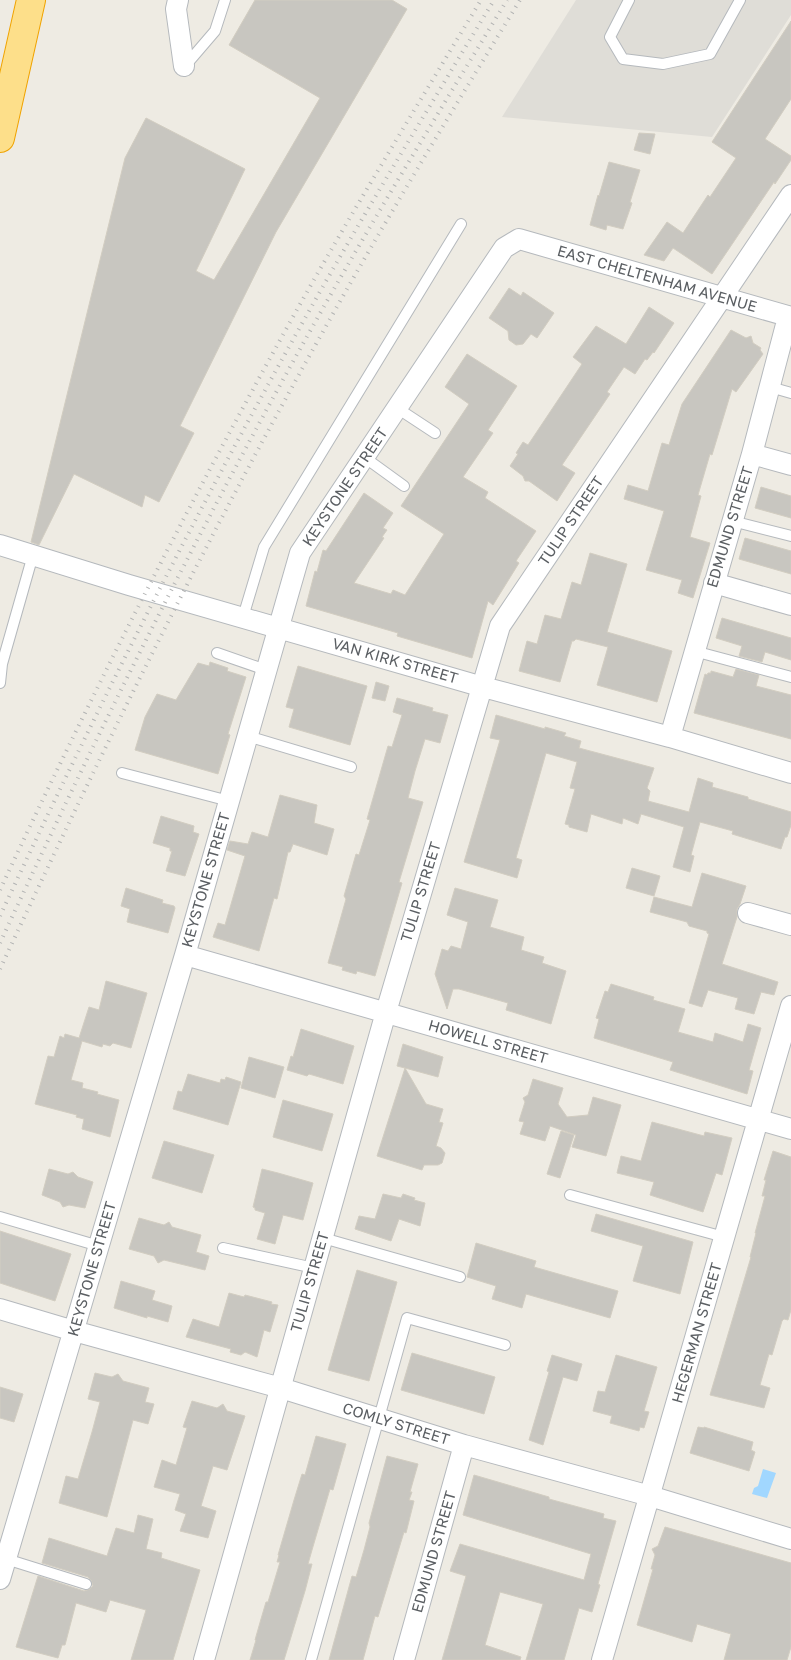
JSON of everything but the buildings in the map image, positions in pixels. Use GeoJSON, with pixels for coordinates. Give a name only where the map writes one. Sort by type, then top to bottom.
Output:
{"type":"FeatureCollection","features":[{"type":"Feature","properties":{"kind":"highway"},"geometry":{"type":"LineString","coordinates":[[0,138],[31,0]]}},
{"type":"Feature","properties":{"kind":"street"},"geometry":{"type":"LineString","coordinates":[[178,0],[176,9],[184,66]]}},
{"type":"Feature","properties":{"kind":"street","name":"TULIP STREET"},"geometry":{"type":"LineString","coordinates":[[204,1660],[386,1012],[500,626],[791,195]]}},
{"type":"Feature","properties":{"kind":"street","name":"KEYSTONE STREET"},"geometry":{"type":"LineString","coordinates":[[0,1579],[185,955],[300,553],[504,248],[519,240],[523,241]]}},
{"type":"Feature","properties":{"kind":"street","name":"EAST CHELTENHAM AVENUE"},"geometry":{"type":"LineString","coordinates":[[523,241],[790,317]]}},
{"type":"Feature","properties":{"kind":"street","name":"EDMUND STREET"},"geometry":{"type":"LineString","coordinates":[[670,737],[790,317]]}},
{"type":"Feature","properties":{"kind":"street"},"geometry":{"type":"LineString","coordinates":[[752,454],[791,465]]}},
{"type":"Feature","properties":{"kind":"street","name":"VAN KIRK STREET"},"geometry":{"type":"LineString","coordinates":[[0,545],[129,585],[482,687],[670,737],[791,772]]}},
{"type":"Feature","properties":{"kind":"street"},"geometry":{"type":"LineString","coordinates":[[714,583],[791,605]]}},
{"type":"Feature","properties":{"kind":"street"},"geometry":{"type":"LineString","coordinates":[[748,913],[791,925]]}},
{"type":"Feature","properties":{"kind":"street","name":"HOWELL STREET"},"geometry":{"type":"LineString","coordinates":[[185,955],[791,1129]]}},
{"type":"Feature","properties":{"kind":"street","name":"HEGERMAN STREET"},"geometry":{"type":"LineString","coordinates":[[602,1660],[791,1006]]}},
{"type":"Feature","properties":{"kind":"street","name":"COMLY STREET"},"geometry":{"type":"LineString","coordinates":[[0,1310],[281,1388],[464,1445],[650,1496],[791,1539]]}},
{"type":"Feature","properties":{"kind":"street","name":"EDMUND STREET"},"geometry":{"type":"LineString","coordinates":[[404,1660],[464,1445]]}},
{"type":"Feature","properties":{"kind":"lane"},"geometry":{"type":"LineString","coordinates":[[184,66],[215,31],[225,0]]}},
{"type":"Feature","properties":{"kind":"lane"},"geometry":{"type":"LineString","coordinates":[[629,0],[610,37],[623,59],[663,64],[710,54],[740,0]]}},
{"type":"Feature","properties":{"kind":"lane"},"geometry":{"type":"LineString","coordinates":[[243,617],[264,547],[461,224]]}},
{"type":"Feature","properties":{"kind":"lane"},"geometry":{"type":"LineString","coordinates":[[770,387],[791,393]]}},
{"type":"Feature","properties":{"kind":"lane"},"geometry":{"type":"LineString","coordinates":[[397,408],[435,433]]}},
{"type":"Feature","properties":{"kind":"lane"},"geometry":{"type":"LineString","coordinates":[[364,457],[404,486]]}},
{"type":"Feature","properties":{"kind":"lane"},"geometry":{"type":"LineString","coordinates":[[732,521],[791,536]]}},
{"type":"Feature","properties":{"kind":"lane"},"geometry":{"type":"LineString","coordinates":[[0,682],[2,664],[33,556]]}},
{"type":"Feature","properties":{"kind":"lane"},"geometry":{"type":"LineString","coordinates":[[694,651],[791,676]]}},
{"type":"Feature","properties":{"kind":"lane"},"geometry":{"type":"LineString","coordinates":[[217,653],[266,670]]}},
{"type":"Feature","properties":{"kind":"lane"},"geometry":{"type":"LineString","coordinates":[[247,736],[350,767]]}},
{"type":"Feature","properties":{"kind":"lane"},"geometry":{"type":"LineString","coordinates":[[122,772],[229,801]]}},
{"type":"Feature","properties":{"kind":"lane"},"geometry":{"type":"LineString","coordinates":[[570,1195],[724,1238]]}},
{"type":"Feature","properties":{"kind":"lane"},"geometry":{"type":"LineString","coordinates":[[0,1217],[99,1246]]}},
{"type":"Feature","properties":{"kind":"lane"},"geometry":{"type":"LineString","coordinates":[[323,1238],[460,1277]]}},
{"type":"Feature","properties":{"kind":"lane"},"geometry":{"type":"LineString","coordinates":[[223,1248],[314,1268]]}},
{"type":"Feature","properties":{"kind":"lane"},"geometry":{"type":"LineString","coordinates":[[311,1660],[406,1318],[505,1345]]}},
{"type":"Feature","properties":{"kind":"lane"},"geometry":{"type":"LineString","coordinates":[[6,1560],[86,1584]]}},
{"type":"Feature","properties":{"kind":"shaded area"},"geometry":{"type":"Polygon","coordinates":[[[576,0],[791,0],[791,15],[712,137],[502,117],[576,0]]]}},
{"type":"Feature","properties":{"kind":"water"},"geometry":{"type":"Polygon","coordinates":[[[763,1469],[776,1473],[767,1498],[752,1494],[754,1488],[758,1486],[763,1469]]]}},
{"type":"Feature","properties":{"kind":"railway"},"geometry":{"type":"LineString","coordinates":[[0,890],[142,600],[255,386],[386,156],[481,0]]}},
{"type":"Feature","properties":{"kind":"railway"},"geometry":{"type":"LineString","coordinates":[[0,916],[146,615],[263,393],[350,239],[494,0]]}},
{"type":"Feature","properties":{"kind":"railway"},"geometry":{"type":"LineString","coordinates":[[0,943],[112,708],[231,476],[337,283],[507,0]]}},
{"type":"Feature","properties":{"kind":"railway"},"geometry":{"type":"LineString","coordinates":[[0,969],[116,726],[197,565],[281,407],[372,245],[520,0]]}}]}
